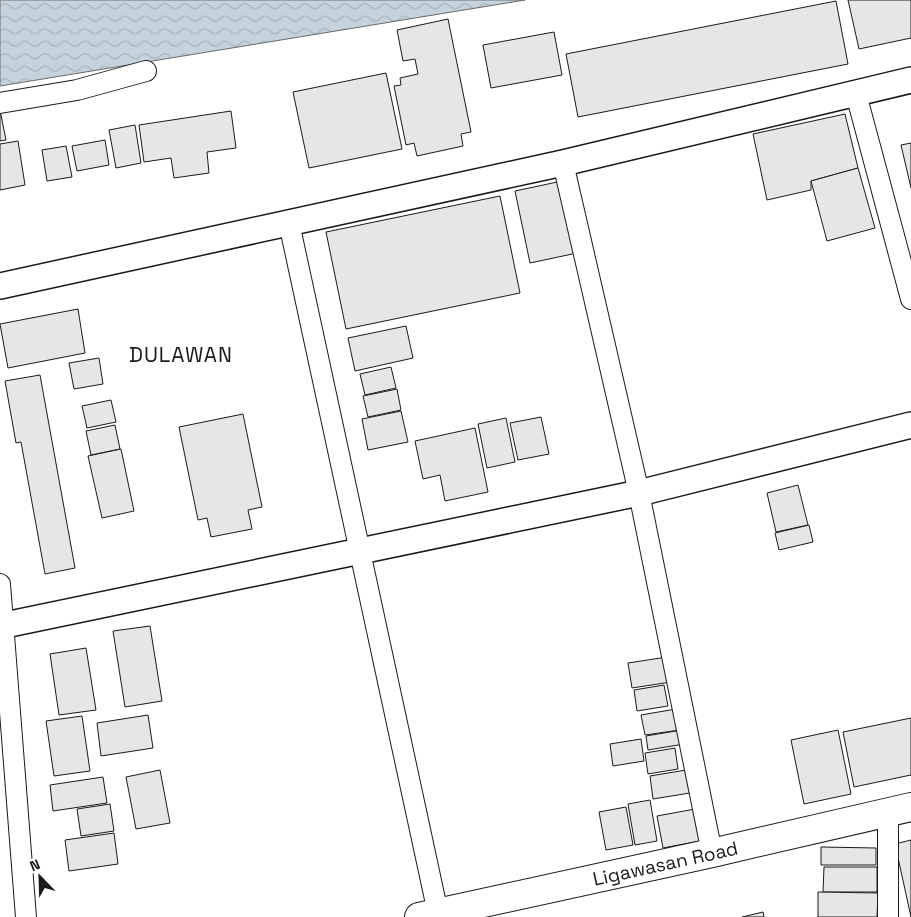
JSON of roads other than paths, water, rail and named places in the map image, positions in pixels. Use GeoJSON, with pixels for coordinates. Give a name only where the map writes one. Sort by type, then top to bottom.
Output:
{"type":"FeatureCollection","features":[{"type":"Feature","properties":{"kind":"main road","name":"Ligawasan Road"},"geometry":{"type":"LineString","coordinates":[[429,915],[712,853],[899,809]]}},
{"type":"Feature","properties":{"kind":"street"},"geometry":{"type":"LineString","coordinates":[[0,103],[77,90],[146,71]]}},
{"type":"Feature","properties":{"kind":"street"},"geometry":{"type":"LineString","coordinates":[[0,286],[563,163],[911,80]]}},
{"type":"Feature","properties":{"kind":"street"},"geometry":{"type":"LineString","coordinates":[[856,94],[911,299]]}},
{"type":"Feature","properties":{"kind":"street"},"geometry":{"type":"LineString","coordinates":[[563,163],[639,493],[712,853]]}},
{"type":"Feature","properties":{"kind":"street"},"geometry":{"type":"LineString","coordinates":[[289,223],[359,551],[429,915]]}},
{"type":"Feature","properties":{"kind":"street"},"geometry":{"type":"LineString","coordinates":[[2,626],[639,493],[911,425]]}},
{"type":"Feature","properties":{"kind":"street"},"geometry":{"type":"LineString","coordinates":[[0,584],[26,917]]}},
{"type":"Feature","properties":{"kind":"street"},"geometry":{"type":"LineString","coordinates":[[888,917],[899,809]]}},
{"type":"Feature","properties":{"kind":"water"},"geometry":{"type":"Polygon","coordinates":[[[0,0],[525,0],[0,86],[0,0]]]}},
{"type":"Feature","properties":{"kind":"district","name":"DULAWAN"},"geometry":{"type":"Point","coordinates":[181,354]}}]}
